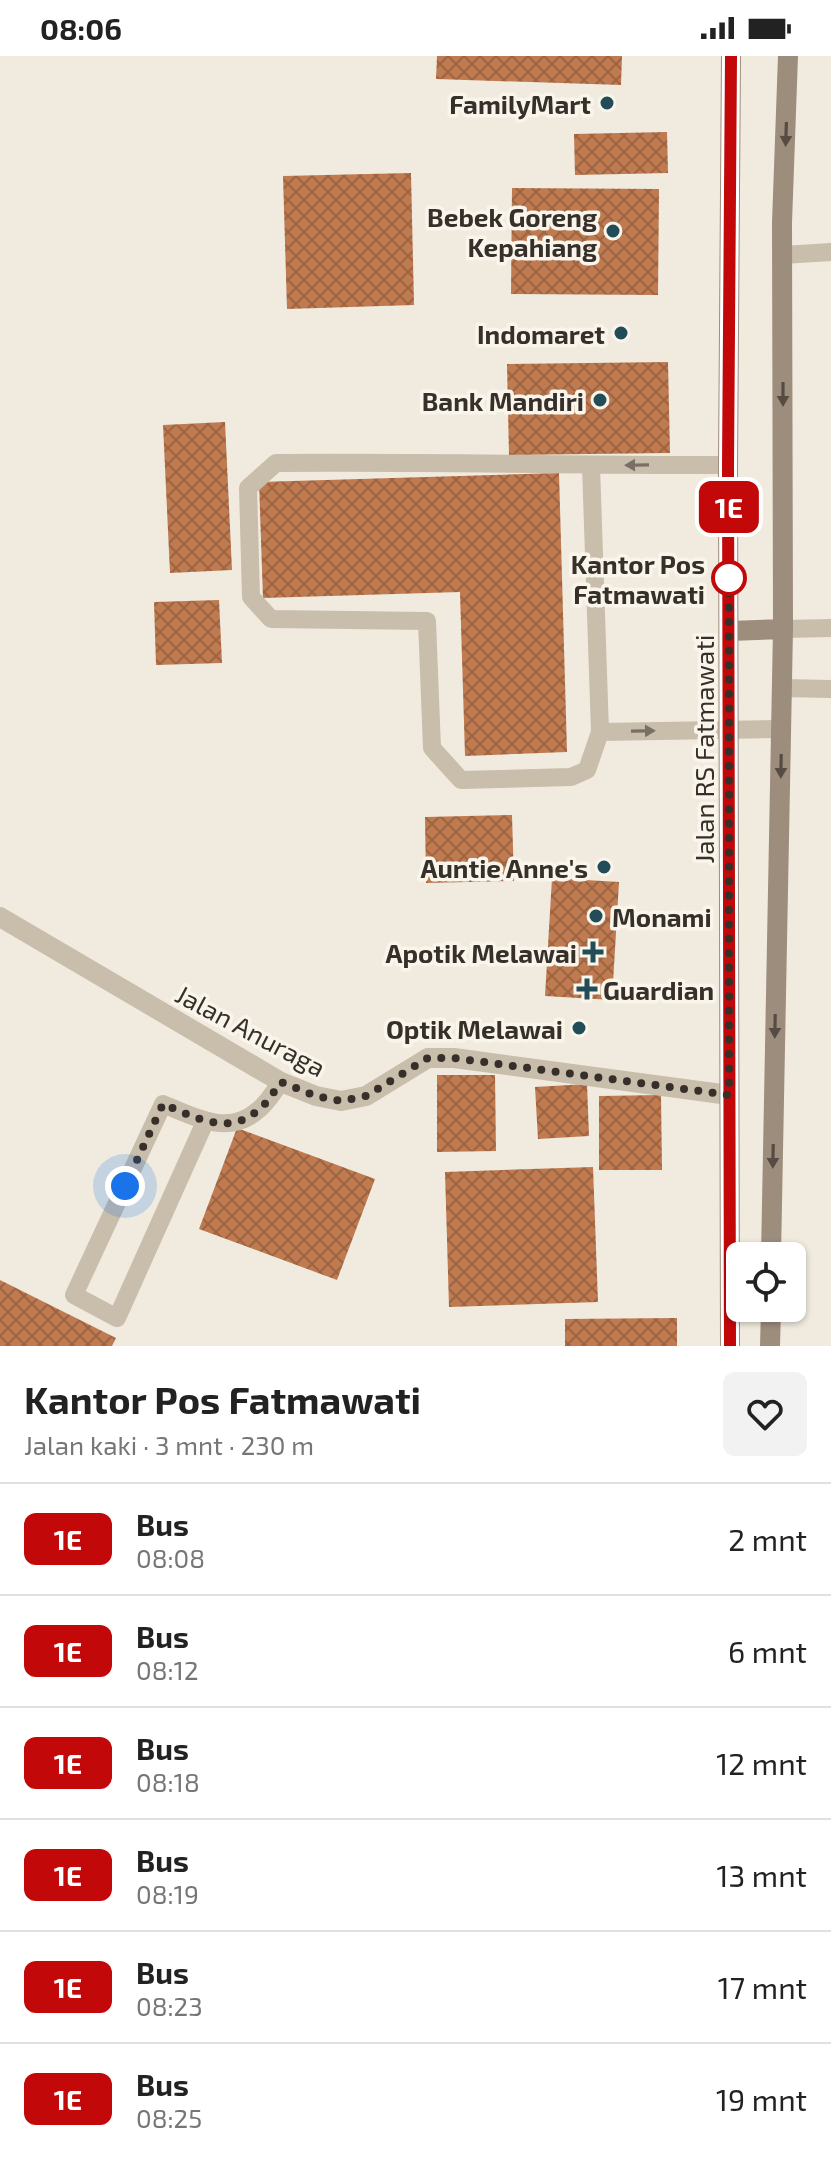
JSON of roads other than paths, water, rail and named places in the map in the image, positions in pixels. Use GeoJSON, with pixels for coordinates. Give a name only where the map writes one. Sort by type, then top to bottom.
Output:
{"type":"FeatureCollection","features":[{"type":"Feature","properties":{"kind":"main road","name":"Jalan RS Fatmawati"},"geometry":{"type":"LineString","coordinates":[[730,1346],[728,465],[731,56]]}},
{"type":"Feature","properties":{"kind":"main road"},"geometry":{"type":"LineString","coordinates":[[771,1242],[783,629],[783,255],[788,56]]}},
{"type":"Feature","properties":{"kind":"main road"},"geometry":{"type":"LineString","coordinates":[[730,631],[783,629]]}},
{"type":"Feature","properties":{"kind":"main road"},"geometry":{"type":"LineString","coordinates":[[770,1346],[771,1322]]}},
{"type":"Feature","properties":{"kind":"street","name":"Jalan Anuraga"},"geometry":{"type":"LineString","coordinates":[[0,917],[281,1082],[316,1096],[341,1101],[366,1096],[428,1058],[454,1058],[729,1095]]}},
{"type":"Feature","properties":{"kind":"lane"},"geometry":{"type":"LineString","coordinates":[[783,255],[831,252]]}},
{"type":"Feature","properties":{"kind":"lane"},"geometry":{"type":"LineString","coordinates":[[591,466],[600,732],[587,770],[571,777],[461,780],[432,748],[427,621],[271,619],[251,597],[248,488],[276,463],[475,461],[591,466],[728,465]]}},
{"type":"Feature","properties":{"kind":"lane"},"geometry":{"type":"LineString","coordinates":[[783,629],[831,628]]}},
{"type":"Feature","properties":{"kind":"lane"},"geometry":{"type":"LineString","coordinates":[[782,688],[831,689]]}},
{"type":"Feature","properties":{"kind":"lane"},"geometry":{"type":"LineString","coordinates":[[600,732],[781,729]]}},
{"type":"Feature","properties":{"kind":"lane"},"geometry":{"type":"LineString","coordinates":[[205,1122],[117,1318],[74,1295],[163,1104],[205,1122],[238,1124],[259,1111],[281,1082]]}},
{"type":"Feature","properties":{"kind":"place","name":"FamilyMart"},"geometry":{"type":"Point","coordinates":[607,103]}},
{"type":"Feature","properties":{"kind":"place","name":"Bebek Goreng Kepahiang"},"geometry":{"type":"Point","coordinates":[613,231]}},
{"type":"Feature","properties":{"kind":"place","name":"Indomaret"},"geometry":{"type":"Point","coordinates":[621,333]}},
{"type":"Feature","properties":{"kind":"place","name":"Bank Mandiri"},"geometry":{"type":"Point","coordinates":[600,400]}},
{"type":"Feature","properties":{"kind":"place","name":"Kantor Pos Fatmawati"},"geometry":{"type":"Point","coordinates":[729,578]}},
{"type":"Feature","properties":{"kind":"place","name":"Auntie Anne's"},"geometry":{"type":"Point","coordinates":[604,867]}},
{"type":"Feature","properties":{"kind":"place","name":"Monami"},"geometry":{"type":"Point","coordinates":[596,916]}},
{"type":"Feature","properties":{"kind":"place","name":"Apotik Melawai"},"geometry":{"type":"Point","coordinates":[593,952]}},
{"type":"Feature","properties":{"kind":"place","name":"Guardian"},"geometry":{"type":"Point","coordinates":[587,989]}},
{"type":"Feature","properties":{"kind":"place","name":"Optik Melawai"},"geometry":{"type":"Point","coordinates":[579,1028]}}]}
